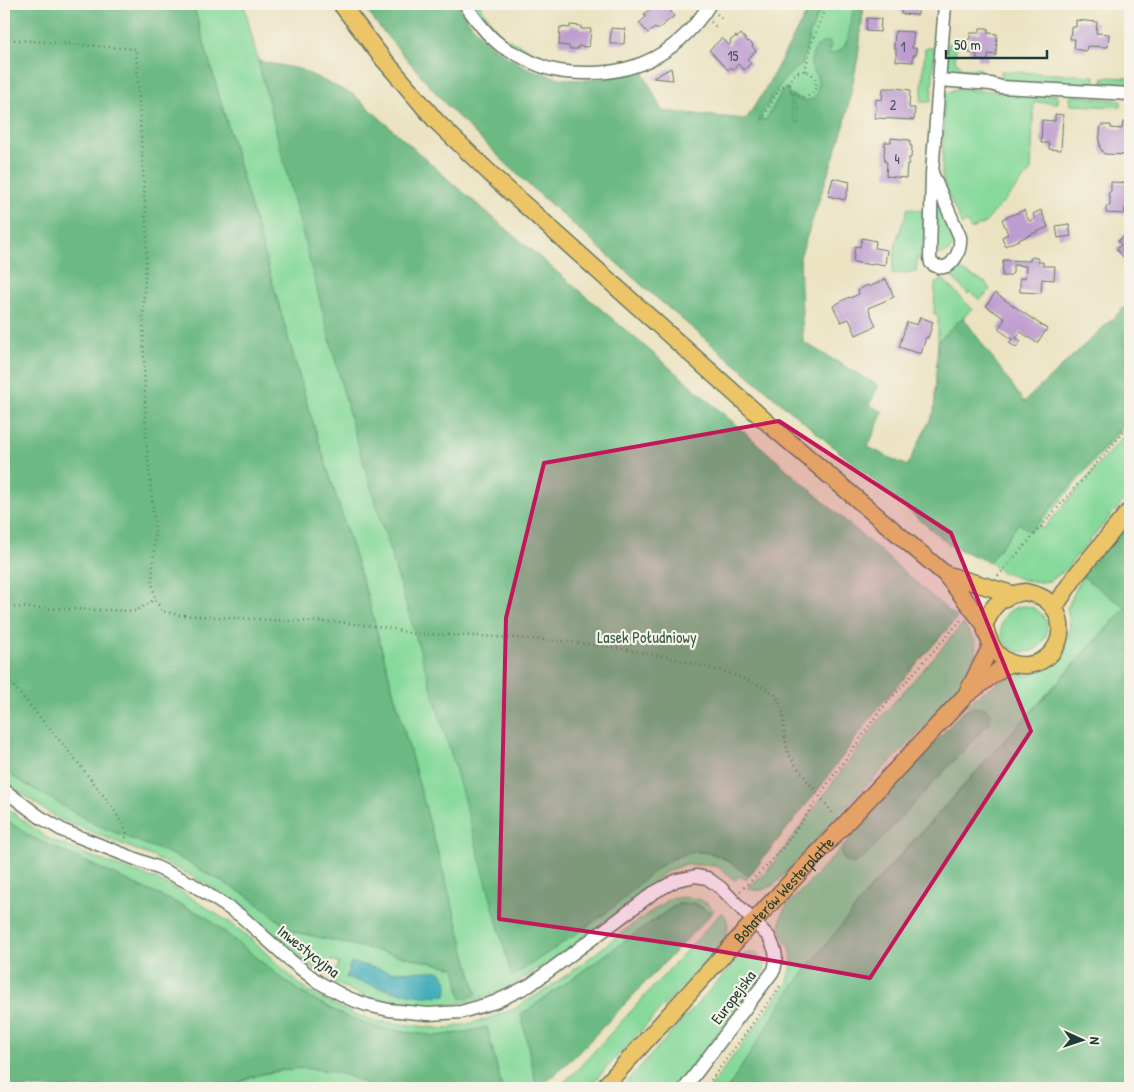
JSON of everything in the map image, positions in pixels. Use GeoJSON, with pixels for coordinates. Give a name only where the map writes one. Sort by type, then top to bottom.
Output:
{"type":"FeatureCollection","features":[{"type":"Feature","properties":{"kind":"main road"},"geometry":{"type":"LineString","coordinates":[[341,4],[380,55],[436,121],[498,181],[771,426],[945,574],[984,625],[991,646],[999,656],[1010,663],[1022,666],[1034,665],[1044,660],[1053,652],[1061,630],[1060,619],[1049,603],[1025,592],[1012,594],[1001,600],[991,611],[984,625]]}},
{"type":"Feature","properties":{"kind":"main road"},"geometry":{"type":"LineString","coordinates":[[1049,603],[1076,575],[1130,510]]}},
{"type":"Feature","properties":{"kind":"main road"},"geometry":{"type":"LineString","coordinates":[[945,574],[1012,594]]}},
{"type":"Feature","properties":{"kind":"main road","name":"Bohaterów Westerplatte"},"geometry":{"type":"LineString","coordinates":[[966,695],[991,646]]}},
{"type":"Feature","properties":{"kind":"main road","name":"Bohaterów Westerplatte"},"geometry":{"type":"LineString","coordinates":[[603,1088],[754,921],[966,695],[1010,663]]}},
{"type":"Feature","properties":{"kind":"street"},"geometry":{"type":"LineString","coordinates":[[465,4],[478,24],[500,45],[532,63],[554,71],[599,74],[624,70],[659,56],[689,31],[710,4]]}},
{"type":"Feature","properties":{"kind":"street"},"geometry":{"type":"LineString","coordinates":[[932,172],[960,236],[960,250],[953,262],[946,267],[938,267],[931,263],[932,172],[945,4]]}},
{"type":"Feature","properties":{"kind":"street"},"geometry":{"type":"LineString","coordinates":[[939,80],[991,84],[1001,87],[1130,94]]}},
{"type":"Feature","properties":{"kind":"street","name":"Inwestycyjna"},"geometry":{"type":"LineString","coordinates":[[4,790],[40,818],[54,826],[87,841],[156,867],[220,901],[241,916],[291,961],[318,982],[348,998],[389,1010],[428,1014],[461,1012],[495,1002],[530,985],[653,893],[677,880],[696,876],[707,878],[754,921]]}},
{"type":"Feature","properties":{"kind":"street","name":"Europejska"},"geometry":{"type":"LineString","coordinates":[[685,1088],[774,970],[776,960],[774,946],[769,937],[754,921]]}},
{"type":"Feature","properties":{"kind":"path"},"geometry":{"type":"LineString","coordinates":[[805,71],[812,41],[828,4]]}},
{"type":"Feature","properties":{"kind":"path"},"geometry":{"type":"LineString","coordinates":[[4,39],[136,49],[147,240],[142,315],[146,440],[155,529],[152,582],[155,599],[162,611],[179,615],[339,622],[388,628],[415,634],[562,641],[667,657],[726,672],[757,684],[776,695],[783,710],[784,734],[788,753],[843,826]]}},
{"type":"Feature","properties":{"kind":"path"},"geometry":{"type":"LineString","coordinates":[[799,71],[811,73],[815,80],[814,89],[809,95],[805,96],[797,95],[791,89],[790,82],[795,73],[799,71]]}},
{"type":"Feature","properties":{"kind":"path"},"geometry":{"type":"LineString","coordinates":[[762,120],[780,88],[790,82]]}},
{"type":"Feature","properties":{"kind":"path"},"geometry":{"type":"LineString","coordinates":[[4,137],[8,182],[4,202]]}},
{"type":"Feature","properties":{"kind":"path"},"geometry":{"type":"LineString","coordinates":[[4,607],[136,611],[155,599]]}},
{"type":"Feature","properties":{"kind":"path"},"geometry":{"type":"LineString","coordinates":[[4,675],[72,755],[113,808],[127,832],[124,854]]}},
{"type":"Feature","properties":{"kind":"path"},"geometry":{"type":"LineString","coordinates":[[743,888],[768,866],[816,800]]}},
{"type":"Feature","properties":{"kind":"highlighted area"},"geometry":{"type":"Polygon","coordinates":[[[779,421],[951,533],[1031,731],[870,978],[690,946],[499,919],[506,618],[544,463],[779,421]]]}},
{"type":"Feature","properties":{"kind":"green space"},"geometry":{"type":"Polygon","coordinates":[[[4,4],[193,4],[308,407],[366,592],[477,995],[461,999],[455,968],[291,931],[251,898],[178,857],[96,825],[13,777],[4,768],[4,4]]]}},
{"type":"Feature","properties":{"kind":"green space"},"geometry":{"type":"Polygon","coordinates":[[[193,4],[244,4],[258,61],[663,864],[691,852],[709,853],[718,856],[741,870],[749,876],[746,880],[740,876],[735,880],[717,866],[685,864],[667,871],[638,897],[606,921],[546,964],[501,992],[461,1003],[416,1006],[362,995],[336,984],[334,977],[339,963],[332,960],[323,975],[313,970],[245,909],[208,885],[151,856],[55,817],[4,781],[4,768],[13,777],[178,857],[251,898],[291,931],[456,968],[461,998],[477,995],[366,592],[308,407],[193,4]],[[350,963],[347,978],[391,991],[424,996],[447,981],[438,971],[392,972],[350,963]]]}},
{"type":"Feature","properties":{"kind":"green space"},"geometry":{"type":"Polygon","coordinates":[[[362,4],[457,4],[474,28],[491,45],[502,54],[529,68],[557,77],[586,80],[642,70],[662,111],[746,119],[765,90],[806,14],[808,4],[823,4],[810,33],[802,65],[795,69],[783,82],[759,119],[766,120],[782,91],[787,87],[795,122],[798,123],[791,94],[806,100],[813,99],[815,96],[818,80],[811,66],[813,53],[818,45],[826,42],[830,42],[831,45],[828,54],[835,53],[844,47],[855,4],[864,4],[858,57],[844,126],[800,257],[803,342],[879,386],[869,405],[883,412],[868,447],[907,466],[934,412],[938,341],[963,317],[1024,402],[1130,302],[1130,417],[1030,532],[1019,523],[989,562],[951,546],[646,289],[521,178],[451,110],[380,28],[362,4]]]}},
{"type":"Feature","properties":{"kind":"green space"},"geometry":{"type":"Polygon","coordinates":[[[470,4],[479,4],[500,35],[548,60],[572,62],[572,68],[564,68],[522,54],[492,32],[470,4]]]}},
{"type":"Feature","properties":{"kind":"green space"},"geometry":{"type":"Polygon","coordinates":[[[808,4],[864,4],[858,57],[844,126],[747,119],[806,14],[808,4]]]}},
{"type":"Feature","properties":{"kind":"green space"},"geometry":{"type":"Polygon","coordinates":[[[953,40],[957,41],[955,60],[963,69],[980,69],[980,77],[955,75],[948,69],[948,44],[953,40]]]}},
{"type":"Feature","properties":{"kind":"green space"},"geometry":{"type":"Polygon","coordinates":[[[925,48],[935,48],[931,102],[921,102],[925,48]]]}},
{"type":"Feature","properties":{"kind":"green space","name":"Lasek Południowy"},"geometry":{"type":"Polygon","coordinates":[[[258,61],[299,69],[354,95],[450,181],[688,383],[957,618],[877,709],[818,790],[749,876],[726,860],[706,852],[685,854],[673,859],[649,875],[606,913],[512,977],[455,767],[351,421],[258,61]]]}},
{"type":"Feature","properties":{"kind":"green space"},"geometry":{"type":"Polygon","coordinates":[[[1001,71],[1095,76],[1094,88],[1020,84],[1001,80],[1001,71]]]}},
{"type":"Feature","properties":{"kind":"green space"},"geometry":{"type":"Polygon","coordinates":[[[1103,77],[1130,78],[1130,91],[1103,87],[1103,77]]]}},
{"type":"Feature","properties":{"kind":"green space"},"geometry":{"type":"Polygon","coordinates":[[[957,89],[1058,95],[1058,103],[1034,102],[1031,171],[984,224],[971,229],[966,222],[962,225],[942,176],[944,98],[947,94],[957,89]]]}},
{"type":"Feature","properties":{"kind":"green space"},"geometry":{"type":"Polygon","coordinates":[[[1072,95],[1121,101],[1121,107],[1071,105],[1070,98],[1072,95]]]}},
{"type":"Feature","properties":{"kind":"green space"},"geometry":{"type":"Polygon","coordinates":[[[936,199],[954,235],[953,246],[944,254],[939,254],[935,243],[936,199]]]}},
{"type":"Feature","properties":{"kind":"green space"},"geometry":{"type":"Polygon","coordinates":[[[908,208],[926,212],[926,257],[918,257],[916,272],[892,274],[896,242],[908,208]]]}},
{"type":"Feature","properties":{"kind":"green space"},"geometry":{"type":"Polygon","coordinates":[[[956,268],[986,283],[990,290],[980,300],[971,292],[968,294],[947,271],[956,268]]]}},
{"type":"Feature","properties":{"kind":"green space"},"geometry":{"type":"Polygon","coordinates":[[[941,277],[972,309],[938,341],[938,315],[934,314],[935,283],[940,283],[941,277]]]}},
{"type":"Feature","properties":{"kind":"green space"},"geometry":{"type":"Polygon","coordinates":[[[1130,417],[1130,420],[1039,526],[1043,529],[1130,428],[1130,493],[1063,572],[1049,581],[1024,580],[1001,572],[989,562],[1019,523],[1030,532],[1130,417]]]}},
{"type":"Feature","properties":{"kind":"green space"},"geometry":{"type":"Polygon","coordinates":[[[1130,519],[1130,1088],[728,1088],[790,990],[870,889],[1126,608],[1082,576],[1130,519]]]}},
{"type":"Feature","properties":{"kind":"green space"},"geometry":{"type":"Polygon","coordinates":[[[1082,576],[1126,607],[870,888],[736,1088],[710,1088],[787,983],[791,971],[792,957],[781,927],[782,916],[786,907],[847,842],[841,853],[863,858],[876,843],[973,707],[959,715],[975,698],[1011,674],[1035,674],[1055,663],[1061,656],[1068,638],[1070,628],[1067,609],[1082,576]]]}},
{"type":"Feature","properties":{"kind":"green space"},"geometry":{"type":"Polygon","coordinates":[[[1019,606],[1029,606],[1043,616],[1047,629],[1043,642],[1037,648],[1029,652],[1019,652],[1005,642],[1001,634],[1001,624],[1011,610],[1019,606]]]}},
{"type":"Feature","properties":{"kind":"green space"},"geometry":{"type":"Polygon","coordinates":[[[963,624],[975,641],[976,653],[971,670],[960,689],[932,720],[856,796],[777,882],[763,889],[747,888],[769,869],[883,715],[963,624]]]}},
{"type":"Feature","properties":{"kind":"green space"},"geometry":{"type":"Polygon","coordinates":[[[973,707],[986,708],[991,714],[990,722],[863,858],[853,864],[845,861],[841,853],[859,827],[959,715],[973,707]]]}},
{"type":"Feature","properties":{"kind":"green space"},"geometry":{"type":"Polygon","coordinates":[[[4,806],[47,838],[103,861],[155,879],[185,894],[232,924],[314,995],[353,1014],[375,1021],[445,1029],[484,1020],[512,1010],[547,989],[669,899],[687,897],[698,899],[708,904],[714,910],[712,913],[694,903],[677,904],[528,1010],[521,1013],[537,1088],[502,1088],[487,1027],[436,1036],[376,1028],[345,1016],[302,993],[205,916],[29,836],[4,818],[4,806]]]}},
{"type":"Feature","properties":{"kind":"green space"},"geometry":{"type":"Polygon","coordinates":[[[4,818],[29,836],[205,916],[302,993],[345,1016],[376,1028],[436,1036],[487,1027],[502,1088],[373,1088],[345,1075],[331,1071],[302,1068],[273,1071],[226,1088],[4,1088],[4,818]]]}},
{"type":"Feature","properties":{"kind":"green space"},"geometry":{"type":"Polygon","coordinates":[[[694,903],[712,913],[576,1055],[540,1088],[537,1088],[521,1014],[677,904],[694,903]]]}},
{"type":"Feature","properties":{"kind":"green space"},"geometry":{"type":"Polygon","coordinates":[[[722,912],[725,915],[728,927],[723,942],[588,1088],[558,1088],[577,1070],[722,912]]]}},
{"type":"Feature","properties":{"kind":"green space"},"geometry":{"type":"Polygon","coordinates":[[[751,953],[759,955],[764,959],[763,974],[677,1088],[621,1088],[741,956],[751,953]]]}},
{"type":"Feature","properties":{"kind":"green space"},"geometry":{"type":"Polygon","coordinates":[[[296,1068],[336,1072],[354,1078],[373,1088],[329,1088],[299,1083],[264,1088],[226,1088],[258,1075],[296,1068]]]}},
{"type":"Feature","properties":{"kind":"water"},"geometry":{"type":"Polygon","coordinates":[[[351,962],[392,972],[437,971],[445,978],[446,995],[424,996],[402,993],[346,978],[351,962]]]}},
{"type":"Feature","properties":{"kind":"building"},"geometry":{"type":"Polygon","coordinates":[[[664,4],[669,7],[674,16],[657,30],[655,28],[648,33],[639,23],[646,17],[644,14],[651,6],[664,4]]]}},
{"type":"Feature","properties":{"kind":"building"},"geometry":{"type":"Polygon","coordinates":[[[895,4],[915,4],[915,7],[918,7],[918,15],[901,14],[902,7],[895,6],[895,4]]]}},
{"type":"Feature","properties":{"kind":"building"},"geometry":{"type":"Polygon","coordinates":[[[867,18],[881,19],[880,32],[866,31],[867,18]]]}},
{"type":"Feature","properties":{"kind":"building"},"geometry":{"type":"Polygon","coordinates":[[[1076,20],[1097,22],[1096,33],[1109,34],[1108,47],[1087,46],[1086,51],[1074,49],[1075,39],[1070,39],[1071,27],[1076,27],[1076,20]]]}},
{"type":"Feature","properties":{"kind":"building"},"geometry":{"type":"Polygon","coordinates":[[[570,25],[581,26],[581,29],[591,29],[589,47],[578,46],[578,49],[569,49],[569,46],[559,45],[560,27],[570,28],[570,25]]]}},
{"type":"Feature","properties":{"kind":"building"},"geometry":{"type":"Polygon","coordinates":[[[611,28],[625,29],[624,44],[610,44],[611,28]]]}},
{"type":"Feature","properties":{"kind":"building"},"geometry":{"type":"Polygon","coordinates":[[[980,28],[988,28],[988,33],[997,34],[996,55],[988,54],[988,60],[986,61],[977,60],[977,54],[969,53],[967,45],[970,33],[980,33],[980,28]]]}},
{"type":"Feature","properties":{"kind":"building"},"geometry":{"type":"Polygon","coordinates":[[[895,31],[914,32],[912,48],[916,48],[916,55],[913,55],[913,62],[896,61],[896,48],[894,48],[895,31]]]}},
{"type":"Feature","properties":{"kind":"building"},"geometry":{"type":"Polygon","coordinates":[[[741,34],[753,45],[756,51],[747,59],[751,63],[744,70],[738,64],[733,69],[731,67],[728,70],[709,50],[722,38],[729,45],[730,41],[741,34]]]}},
{"type":"Feature","properties":{"kind":"building"},"geometry":{"type":"Polygon","coordinates":[[[671,68],[673,80],[653,78],[671,68]]]}},
{"type":"Feature","properties":{"kind":"building"},"geometry":{"type":"Polygon","coordinates":[[[883,88],[910,90],[909,108],[915,108],[914,120],[875,118],[876,99],[882,100],[883,88]]]}},
{"type":"Feature","properties":{"kind":"building"},"geometry":{"type":"Polygon","coordinates":[[[1055,114],[1063,115],[1061,150],[1049,149],[1049,143],[1041,143],[1042,120],[1055,121],[1055,114]]]}},
{"type":"Feature","properties":{"kind":"building"},"geometry":{"type":"Polygon","coordinates":[[[1123,122],[1130,123],[1130,155],[1104,154],[1099,143],[1101,125],[1111,125],[1111,128],[1122,129],[1123,122]]]}},
{"type":"Feature","properties":{"kind":"building"},"geometry":{"type":"Polygon","coordinates":[[[891,138],[910,140],[910,146],[912,146],[911,158],[909,158],[909,164],[907,164],[906,178],[886,176],[885,142],[891,142],[891,138]]]}},
{"type":"Feature","properties":{"kind":"building"},"geometry":{"type":"Polygon","coordinates":[[[833,178],[850,182],[845,200],[828,196],[833,178]]]}},
{"type":"Feature","properties":{"kind":"building"},"geometry":{"type":"Polygon","coordinates":[[[1111,182],[1130,183],[1130,208],[1125,208],[1124,214],[1106,213],[1106,206],[1110,206],[1108,194],[1111,191],[1111,182]]]}},
{"type":"Feature","properties":{"kind":"building"},"geometry":{"type":"Polygon","coordinates":[[[1024,210],[1029,221],[1035,219],[1033,214],[1041,210],[1048,227],[1005,246],[1002,237],[1008,234],[1002,219],[1024,210]]]}},
{"type":"Feature","properties":{"kind":"building"},"geometry":{"type":"Polygon","coordinates":[[[1069,224],[1071,236],[1058,238],[1056,226],[1069,224]]]}},
{"type":"Feature","properties":{"kind":"building"},"geometry":{"type":"Polygon","coordinates":[[[1128,232],[1130,234],[1130,265],[1116,249],[1121,245],[1118,241],[1128,232]]]}},
{"type":"Feature","properties":{"kind":"building"},"geometry":{"type":"Polygon","coordinates":[[[862,238],[876,241],[875,248],[887,250],[885,265],[853,262],[855,246],[860,247],[862,238]]]}},
{"type":"Feature","properties":{"kind":"building"},"geometry":{"type":"Polygon","coordinates":[[[1032,257],[1037,258],[1038,262],[1043,262],[1043,266],[1055,266],[1054,280],[1042,279],[1041,293],[1020,292],[1020,278],[1025,278],[1026,266],[1013,265],[1013,273],[1009,276],[1002,276],[1003,260],[1030,261],[1032,257]]]}},
{"type":"Feature","properties":{"kind":"building"},"geometry":{"type":"Polygon","coordinates":[[[886,279],[894,297],[868,308],[876,326],[856,335],[849,319],[841,322],[833,306],[859,294],[858,290],[886,279]]]}},
{"type":"Feature","properties":{"kind":"building"},"geometry":{"type":"Polygon","coordinates":[[[995,293],[1047,329],[1037,343],[1021,332],[1016,338],[1021,341],[1016,347],[1009,343],[1012,339],[998,329],[1005,319],[986,306],[995,293]]]}},
{"type":"Feature","properties":{"kind":"building"},"geometry":{"type":"Polygon","coordinates":[[[920,317],[933,322],[921,354],[899,347],[907,322],[917,325],[920,317]]]}}]}
